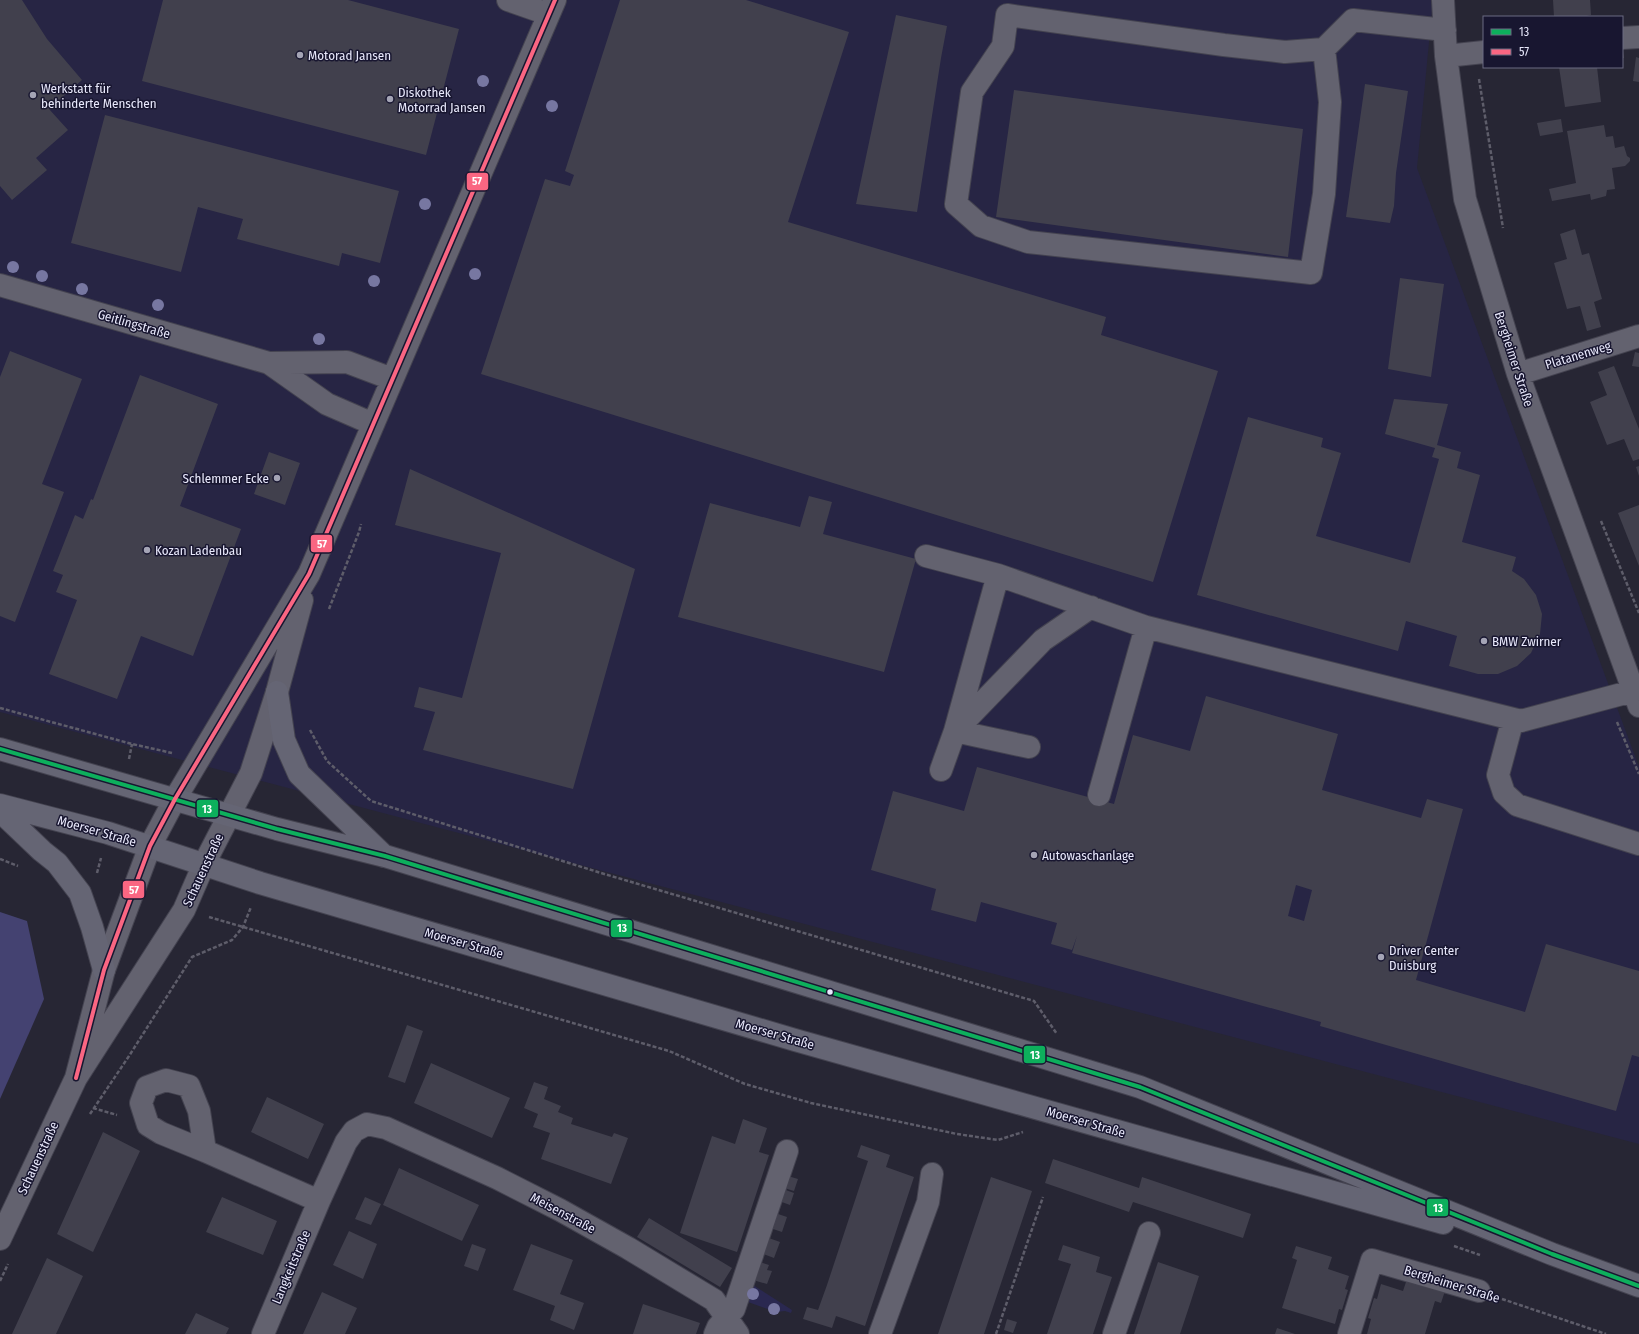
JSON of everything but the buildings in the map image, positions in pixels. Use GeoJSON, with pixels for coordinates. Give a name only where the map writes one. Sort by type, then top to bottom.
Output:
{"type":"FeatureCollection","features":[{"type":"Feature","properties":{"kind":"main road"},"geometry":{"type":"LineString","coordinates":[[277,692],[284,740],[299,774],[385,856]]}},
{"type":"Feature","properties":{"kind":"main road","name":"Moerser Straße"},"geometry":{"type":"LineString","coordinates":[[0,748],[230,816],[385,856],[1140,1087],[1552,1254],[1639,1286]]}},
{"type":"Feature","properties":{"kind":"main road","name":"Moerser Straße"},"geometry":{"type":"LineString","coordinates":[[0,805],[103,832],[150,846],[268,886],[795,1040],[1552,1254]]}},
{"type":"Feature","properties":{"kind":"main road"},"geometry":{"type":"LineString","coordinates":[[0,811],[42,851],[58,863],[80,893],[104,970]]}},
{"type":"Feature","properties":{"kind":"street"},"geometry":{"type":"LineString","coordinates":[[508,0],[552,7]]}},
{"type":"Feature","properties":{"kind":"street","name":"Bergheimer Straße"},"geometry":{"type":"LineString","coordinates":[[1443,0],[1446,56],[1465,199],[1518,374],[1636,698]]}},
{"type":"Feature","properties":{"kind":"street","name":"Schauenstraße"},"geometry":{"type":"LineString","coordinates":[[76,1078],[104,970],[150,846],[175,799],[309,574],[552,7]]}},
{"type":"Feature","properties":{"kind":"street"},"geometry":{"type":"LineString","coordinates":[[1324,49],[1330,102],[1324,194],[1311,274],[1028,242],[981,226],[956,204],[972,92],[1003,46],[1008,8],[1277,51],[1324,49],[1353,20],[1445,30]]}},
{"type":"Feature","properties":{"kind":"street"},"geometry":{"type":"LineString","coordinates":[[1623,38],[1639,37]]}},
{"type":"Feature","properties":{"kind":"street"},"geometry":{"type":"LineString","coordinates":[[1446,56],[1479,52]]}},
{"type":"Feature","properties":{"kind":"street","name":"Geitlingstraße"},"geometry":{"type":"LineString","coordinates":[[0,285],[269,363],[347,362],[392,379]]}},
{"type":"Feature","properties":{"kind":"street","name":"Platanenweg"},"geometry":{"type":"LineString","coordinates":[[1518,374],[1639,336]]}},
{"type":"Feature","properties":{"kind":"street","name":"Geitlingstraße"},"geometry":{"type":"LineString","coordinates":[[269,363],[327,404],[373,424]]}},
{"type":"Feature","properties":{"kind":"street"},"geometry":{"type":"LineString","coordinates":[[926,556],[998,575],[1146,627],[1521,721],[1636,698]]}},
{"type":"Feature","properties":{"kind":"street","name":"Schauenstraße"},"geometry":{"type":"LineString","coordinates":[[0,1239],[76,1078],[184,910],[204,864],[230,816],[251,772],[277,692],[309,574]]}},
{"type":"Feature","properties":{"kind":"street"},"geometry":{"type":"LineString","coordinates":[[941,770],[955,731],[998,575]]}},
{"type":"Feature","properties":{"kind":"street"},"geometry":{"type":"LineString","coordinates":[[955,731],[1043,640],[1091,607]]}},
{"type":"Feature","properties":{"kind":"street"},"geometry":{"type":"LineString","coordinates":[[1099,795],[1146,627]]}},
{"type":"Feature","properties":{"kind":"street"},"geometry":{"type":"LineString","coordinates":[[1514,719],[1498,775],[1504,793],[1517,805],[1639,844]]}},
{"type":"Feature","properties":{"kind":"street"},"geometry":{"type":"LineString","coordinates":[[955,731],[1029,747]]}},
{"type":"Feature","properties":{"kind":"street"},"geometry":{"type":"LineString","coordinates":[[205,1151],[199,1111],[190,1086],[166,1080],[147,1087],[142,1103],[148,1125],[161,1133],[319,1201]]}},
{"type":"Feature","properties":{"kind":"street","name":"Langkeitstraße"},"geometry":{"type":"LineString","coordinates":[[263,1334],[319,1201],[346,1142],[354,1131],[367,1124]]}},
{"type":"Feature","properties":{"kind":"street","name":"Meisenstraße"},"geometry":{"type":"LineString","coordinates":[[367,1124],[386,1128],[497,1178],[560,1210],[628,1248],[714,1300],[727,1329]]}},
{"type":"Feature","properties":{"kind":"street"},"geometry":{"type":"LineString","coordinates":[[727,1329],[787,1151]]}},
{"type":"Feature","properties":{"kind":"street"},"geometry":{"type":"LineString","coordinates":[[880,1334],[928,1202],[932,1174]]}},
{"type":"Feature","properties":{"kind":"street"},"geometry":{"type":"LineString","coordinates":[[1114,1334],[1149,1233]]}},
{"type":"Feature","properties":{"kind":"street","name":"Bergheimer Straße"},"geometry":{"type":"LineString","coordinates":[[1350,1334],[1372,1260],[1479,1291]]}},
{"type":"Feature","properties":{"kind":"path"},"geometry":{"type":"LineString","coordinates":[[1479,52],[1504,233]]}},
{"type":"Feature","properties":{"kind":"path"},"geometry":{"type":"LineString","coordinates":[[327,613],[359,532],[361,519]]}},
{"type":"Feature","properties":{"kind":"path"},"geometry":{"type":"LineString","coordinates":[[1601,519],[1639,613]]}},
{"type":"Feature","properties":{"kind":"path"},"geometry":{"type":"LineString","coordinates":[[0,708],[132,744]]}},
{"type":"Feature","properties":{"kind":"path"},"geometry":{"type":"LineString","coordinates":[[307,724],[327,761],[371,801],[600,873],[1034,1001],[1059,1038]]}},
{"type":"Feature","properties":{"kind":"path"},"geometry":{"type":"LineString","coordinates":[[89,1115],[130,1056],[192,957],[232,940],[243,927],[669,1051],[744,1084],[811,1103],[957,1134],[998,1140],[1026,1132]]}},
{"type":"Feature","properties":{"kind":"path"},"geometry":{"type":"LineString","coordinates":[[66,1099],[148,1125]]}},
{"type":"Feature","properties":{"kind":"path"},"geometry":{"type":"LineString","coordinates":[[996,1334],[1043,1197]]}},
{"type":"Feature","properties":{"kind":"path"},"geometry":{"type":"LineString","coordinates":[[1451,1245],[1481,1255]]}},
{"type":"Feature","properties":{"kind":"path"},"geometry":{"type":"LineString","coordinates":[[0,1281],[11,1259]]}},
{"type":"Feature","properties":{"kind":"path"},"geometry":{"type":"LineString","coordinates":[[0,1272],[4,1273]]}},
{"type":"Feature","properties":{"kind":"path","name":"Bergheimer Straße"},"geometry":{"type":"LineString","coordinates":[[1479,1291],[1606,1334]]}},
{"type":"Feature","properties":{"kind":"shaded area"},"geometry":{"type":"Polygon","coordinates":[[[0,0],[1433,0],[1417,168],[1639,767],[1639,1144],[0,712],[0,0]]]}},
{"type":"Feature","properties":{"kind":"shaded area"},"geometry":{"type":"Polygon","coordinates":[[[0,912],[27,921],[44,999],[0,1099],[0,912]]]}},
{"type":"Feature","properties":{"kind":"shaded area"},"geometry":{"type":"Polygon","coordinates":[[[753,1285],[792,1310],[791,1313],[785,1311],[776,1312],[748,1302],[753,1285]]]}},
{"type":"Feature","properties":{"kind":"transit line","name":"57"},"geometry":{"type":"LineString","coordinates":[[76,1078],[104,970],[150,846],[175,799],[309,574],[555,0]]}},
{"type":"Feature","properties":{"kind":"transit line","name":"13"},"geometry":{"type":"LineString","coordinates":[[0,749],[277,829],[385,856],[1140,1087],[1552,1254],[1639,1286]]}},
{"type":"Feature","properties":{"kind":"place","name":"Motorad Jansen"},"geometry":{"type":"Point","coordinates":[300,55]}},
{"type":"Feature","properties":{"kind":"place","name":"Werkstatt für behinderte Menschen"},"geometry":{"type":"Point","coordinates":[33,95]}},
{"type":"Feature","properties":{"kind":"place","name":"Diskothek Motorrad Jansen"},"geometry":{"type":"Point","coordinates":[390,99]}},
{"type":"Feature","properties":{"kind":"place","name":"Schlemmer Ecke"},"geometry":{"type":"Point","coordinates":[277,478]}},
{"type":"Feature","properties":{"kind":"place","name":"Kozan Ladenbau"},"geometry":{"type":"Point","coordinates":[147,550]}},
{"type":"Feature","properties":{"kind":"place","name":"BMW Zwirner"},"geometry":{"type":"Point","coordinates":[1484,641]}},
{"type":"Feature","properties":{"kind":"place","name":"Autowaschanlage"},"geometry":{"type":"Point","coordinates":[1034,855]}},
{"type":"Feature","properties":{"kind":"place","name":"Driver Center Duisburg"},"geometry":{"type":"Point","coordinates":[1381,957]}}]}
